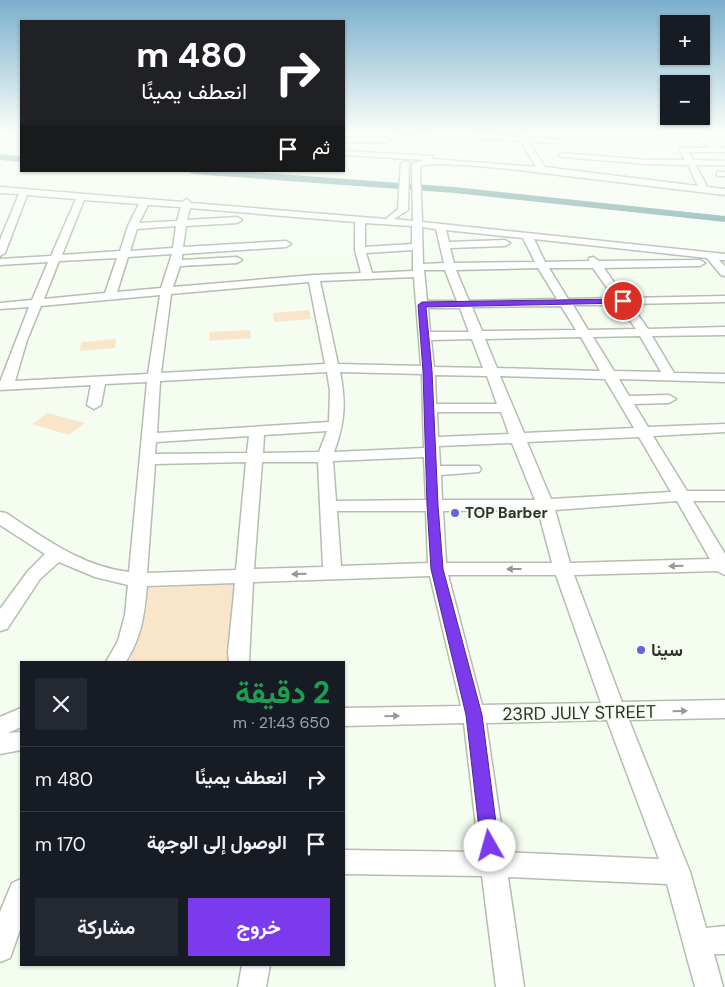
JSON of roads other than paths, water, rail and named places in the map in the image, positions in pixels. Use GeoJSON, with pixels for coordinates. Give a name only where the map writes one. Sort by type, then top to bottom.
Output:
{"type":"FeatureCollection","features":[{"type":"Feature","properties":{"kind":"street"},"geometry":{"type":"LineString","coordinates":[[390,218],[403,210],[405,178]]}},
{"type":"Feature","properties":{"kind":"street"},"geometry":{"type":"LineString","coordinates":[[416,178],[418,270],[428,371],[432,505],[437,569],[474,715],[492,864],[510,987]]}},
{"type":"Feature","properties":{"kind":"street"},"geometry":{"type":"LineString","coordinates":[[607,178],[700,180],[725,183]]}},
{"type":"Feature","properties":{"kind":"street"},"geometry":{"type":"LineString","coordinates":[[642,180],[725,192]]}},
{"type":"Feature","properties":{"kind":"street"},"geometry":{"type":"LineString","coordinates":[[700,180],[704,189]]}},
{"type":"Feature","properties":{"kind":"street"},"geometry":{"type":"LineString","coordinates":[[0,189],[145,202],[390,218],[417,218],[725,253]]}},
{"type":"Feature","properties":{"kind":"street"},"geometry":{"type":"LineString","coordinates":[[0,189],[360,220],[417,218],[440,227],[528,239],[580,242],[720,260]]}},
{"type":"Feature","properties":{"kind":"street"},"geometry":{"type":"LineString","coordinates":[[0,253],[24,192]]}},
{"type":"Feature","properties":{"kind":"street"},"geometry":{"type":"LineString","coordinates":[[81,197],[21,340],[4,386],[154,378],[193,382],[332,368],[725,378]]}},
{"type":"Feature","properties":{"kind":"street"},"geometry":{"type":"LineString","coordinates":[[110,296],[122,253],[145,202]]}},
{"type":"Feature","properties":{"kind":"street"},"geometry":{"type":"LineString","coordinates":[[117,661],[128,642],[132,628],[138,580],[154,378],[166,291],[177,256],[181,224],[186,204]]}},
{"type":"Feature","properties":{"kind":"street"},"geometry":{"type":"LineString","coordinates":[[133,226],[237,220]]}},
{"type":"Feature","properties":{"kind":"street"},"geometry":{"type":"LineString","coordinates":[[360,220],[360,250],[367,274]]}},
{"type":"Feature","properties":{"kind":"street"},"geometry":{"type":"LineString","coordinates":[[440,227],[450,268],[545,505],[563,569],[615,712],[677,872],[709,987]]}},
{"type":"Feature","properties":{"kind":"street"},"geometry":{"type":"LineString","coordinates":[[444,245],[528,239]]}},
{"type":"Feature","properties":{"kind":"street"},"geometry":{"type":"LineString","coordinates":[[0,517],[58,553],[106,576],[138,580],[437,569],[724,567],[610,375],[542,266],[528,239]]}},
{"type":"Feature","properties":{"kind":"street"},"geometry":{"type":"LineString","coordinates":[[580,242],[644,332],[670,377]]}},
{"type":"Feature","properties":{"kind":"street"},"geometry":{"type":"LineString","coordinates":[[177,256],[286,244]]}},
{"type":"Feature","properties":{"kind":"street"},"geometry":{"type":"LineString","coordinates":[[360,250],[418,247]]}},
{"type":"Feature","properties":{"kind":"street"},"geometry":{"type":"LineString","coordinates":[[0,262],[122,253],[237,260]]}},
{"type":"Feature","properties":{"kind":"street"},"geometry":{"type":"LineString","coordinates":[[0,306],[418,270],[597,266],[720,260]]}},
{"type":"Feature","properties":{"kind":"street"},"geometry":{"type":"LineString","coordinates":[[720,260],[725,274]]}},
{"type":"Feature","properties":{"kind":"street"},"geometry":{"type":"LineString","coordinates":[[314,278],[337,391],[336,426],[325,457],[332,573]]}},
{"type":"Feature","properties":{"kind":"street"},"geometry":{"type":"LineString","coordinates":[[422,305],[725,299]]}},
{"type":"Feature","properties":{"kind":"street"},"geometry":{"type":"LineString","coordinates":[[425,336],[477,337],[725,331]]}},
{"type":"Feature","properties":{"kind":"street"},"geometry":{"type":"LineString","coordinates":[[94,405],[99,380]]}},
{"type":"Feature","properties":{"kind":"street"},"geometry":{"type":"LineString","coordinates":[[624,400],[669,398]]}},
{"type":"Feature","properties":{"kind":"street"},"geometry":{"type":"LineString","coordinates":[[429,408],[505,408]]}},
{"type":"Feature","properties":{"kind":"street"},"geometry":{"type":"LineString","coordinates":[[148,438],[336,426]]}},
{"type":"Feature","properties":{"kind":"street"},"geometry":{"type":"LineString","coordinates":[[147,460],[432,455],[517,439],[725,428]]}},
{"type":"Feature","properties":{"kind":"street"},"geometry":{"type":"LineString","coordinates":[[239,661],[238,653],[258,430]]}},
{"type":"Feature","properties":{"kind":"street"},"geometry":{"type":"LineString","coordinates":[[432,455],[473,470]]}},
{"type":"Feature","properties":{"kind":"street"},"geometry":{"type":"LineString","coordinates":[[328,506],[545,505],[682,496],[725,496]]}},
{"type":"Feature","properties":{"kind":"street"},"geometry":{"type":"LineString","coordinates":[[0,624],[34,575],[58,553]]}},
{"type":"Feature","properties":{"kind":"street","name":"23RD JULY STREET"},"geometry":{"type":"LineString","coordinates":[[350,714],[474,715],[725,709]]}},
{"type":"Feature","properties":{"kind":"street"},"geometry":{"type":"LineString","coordinates":[[0,727],[20,717]]}},
{"type":"Feature","properties":{"kind":"street"},"geometry":{"type":"LineString","coordinates":[[0,744],[20,741]]}},
{"type":"Feature","properties":{"kind":"street"},"geometry":{"type":"LineString","coordinates":[[345,862],[492,864],[677,872]]}},
{"type":"Feature","properties":{"kind":"street"},"geometry":{"type":"LineString","coordinates":[[0,948],[20,895]]}},
{"type":"Feature","properties":{"kind":"street"},"geometry":{"type":"LineString","coordinates":[[696,942],[725,940]]}},
{"type":"Feature","properties":{"kind":"street"},"geometry":{"type":"LineString","coordinates":[[252,987],[256,966]]}},
{"type":"Feature","properties":{"kind":"waterway"},"geometry":{"type":"LineString","coordinates":[[290,178],[455,190],[725,219]]}},
{"type":"Feature","properties":{"kind":"place","name":"TOP Barber"},"geometry":{"type":"Point","coordinates":[455,513]}},
{"type":"Feature","properties":{"kind":"place","name":"سينا"},"geometry":{"type":"Point","coordinates":[641,650]}}]}
